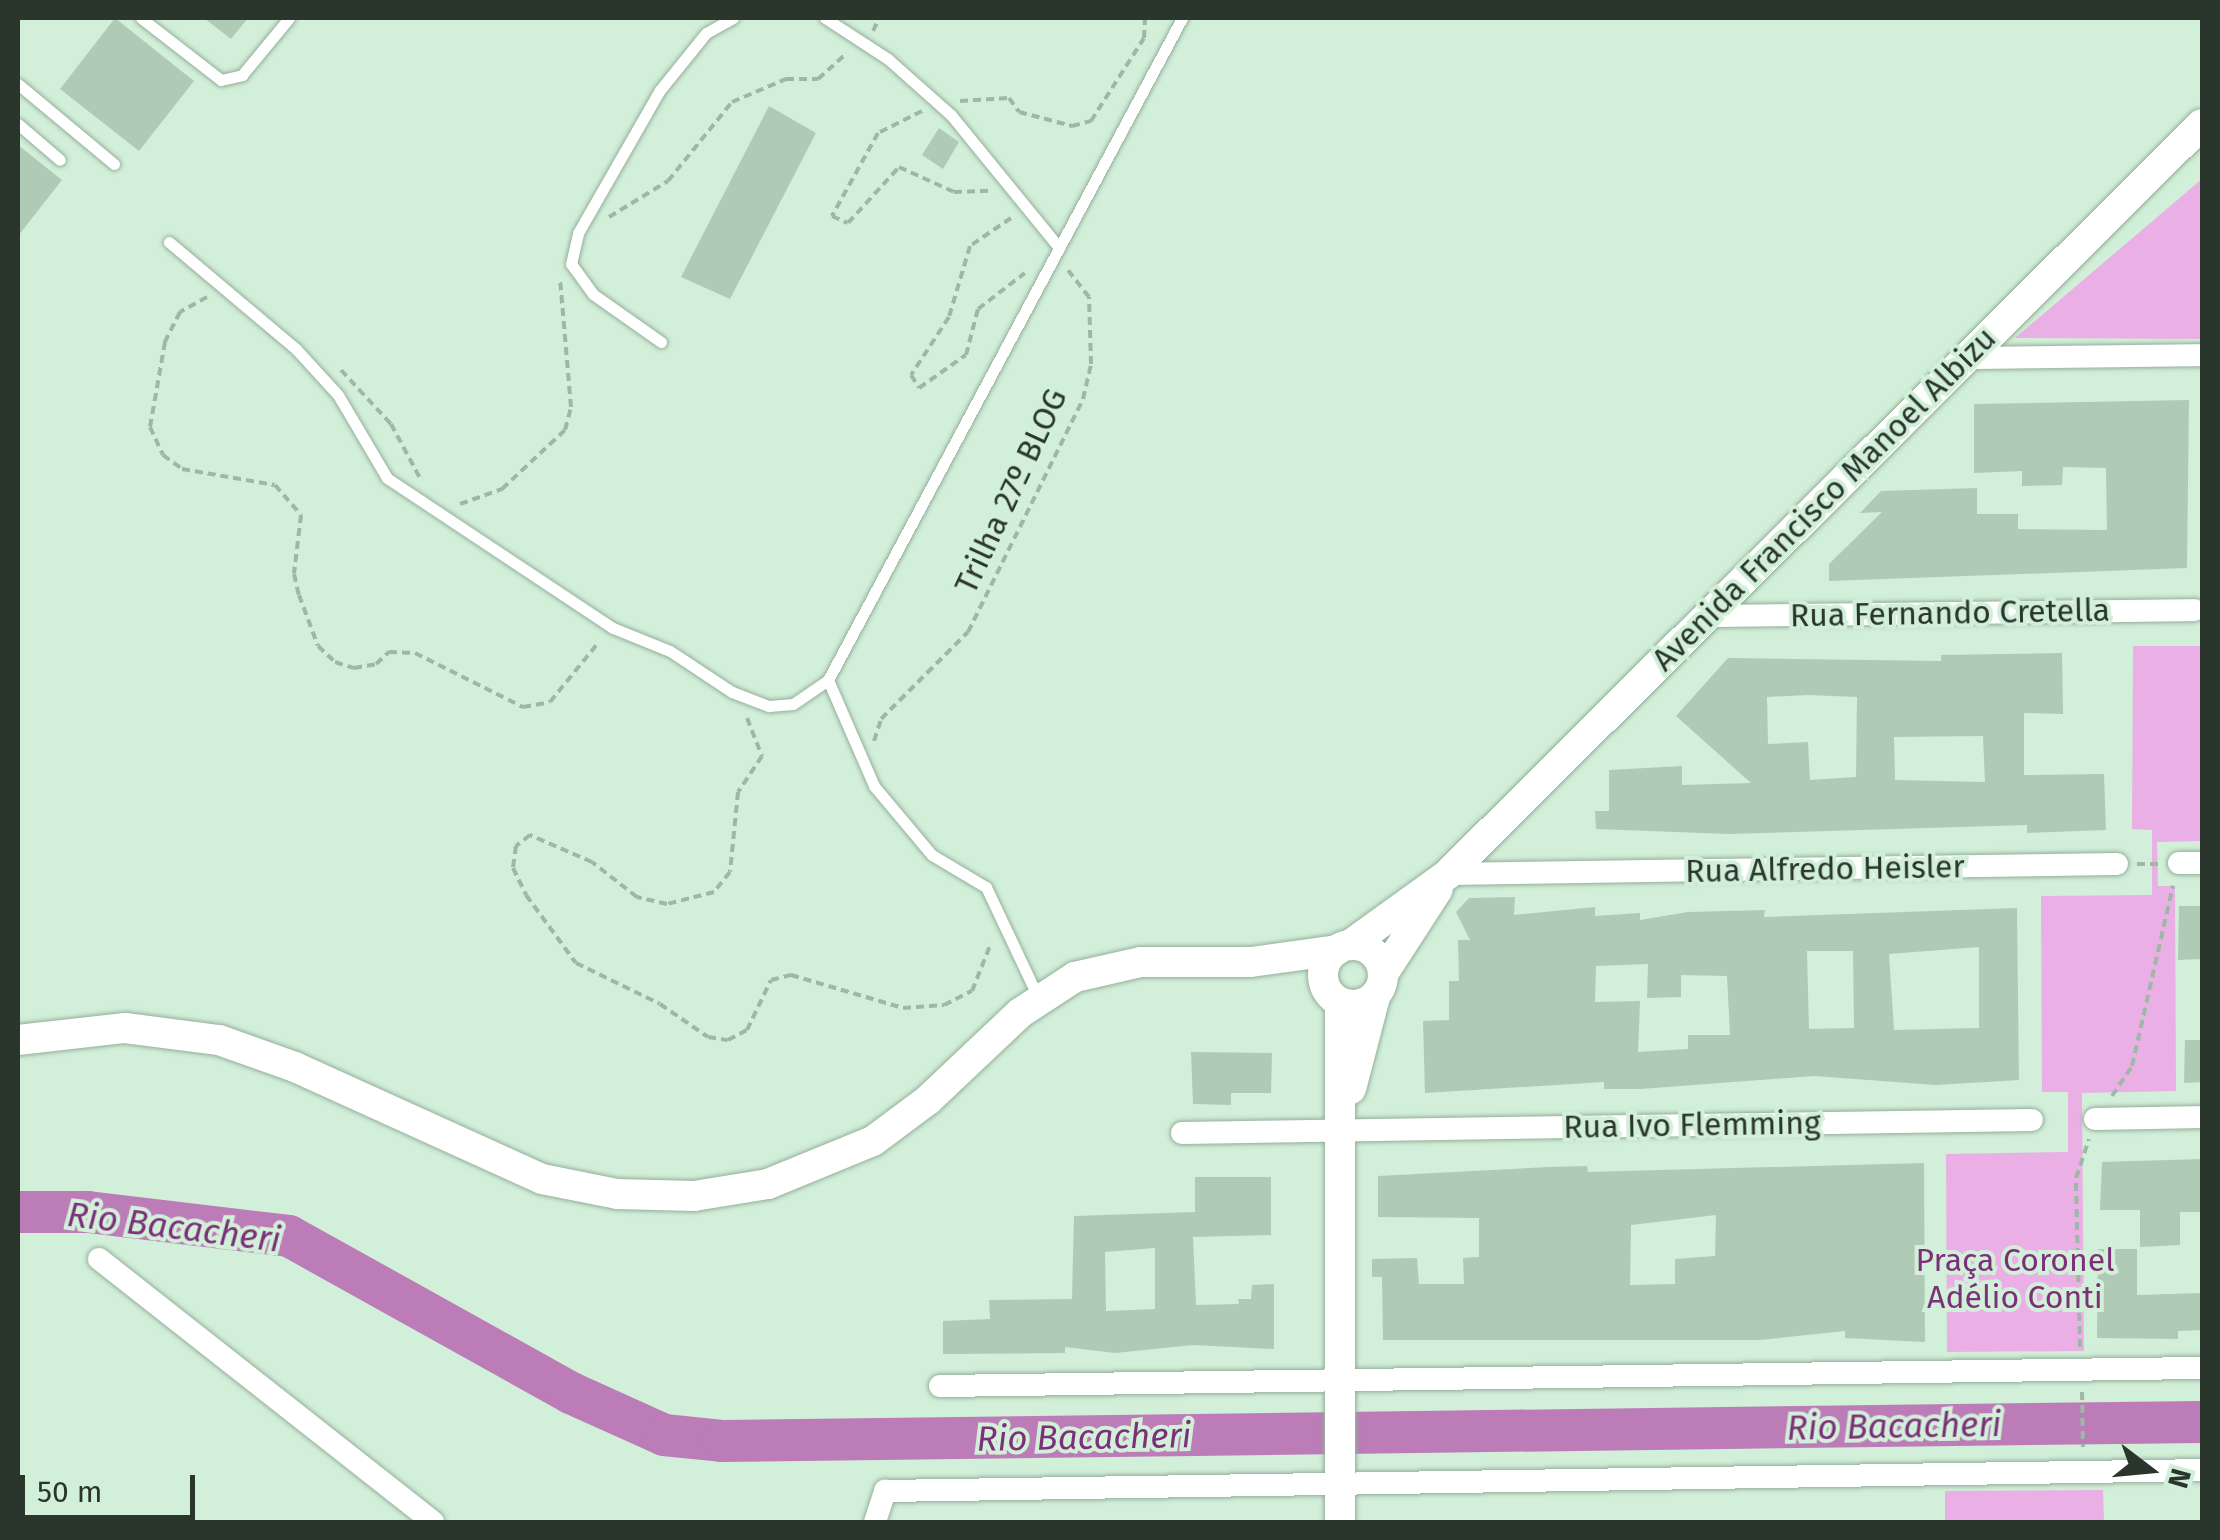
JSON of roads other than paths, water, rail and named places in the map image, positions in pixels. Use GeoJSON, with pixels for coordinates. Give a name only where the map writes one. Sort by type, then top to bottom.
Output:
{"type":"FeatureCollection","features":[{"type":"Feature","properties":{"kind":"street","name":"Avenida Francisco Manoel Albizu"},"geometry":{"type":"LineString","coordinates":[[1344,947],[1448,874],[2202,124]]}},
{"type":"Feature","properties":{"kind":"street"},"geometry":{"type":"LineString","coordinates":[[1966,358],[2202,355]]}},
{"type":"Feature","properties":{"kind":"street","name":"Rua Fernando Cretella"},"geometry":{"type":"LineString","coordinates":[[1706,616],[2194,610]]}},
{"type":"Feature","properties":{"kind":"street","name":"Rua Alfredo Heisler"},"geometry":{"type":"LineString","coordinates":[[1448,874],[2117,864]]}},
{"type":"Feature","properties":{"kind":"street","name":"Avenida Francisco Manoel Albizu"},"geometry":{"type":"LineString","coordinates":[[1340,1130],[1379,986],[1448,874]]}},
{"type":"Feature","properties":{"kind":"street"},"geometry":{"type":"LineString","coordinates":[[1333,996],[1325,963],[1344,947]]}},
{"type":"Feature","properties":{"kind":"street"},"geometry":{"type":"LineString","coordinates":[[18,1040],[124,1028],[219,1040],[295,1067],[542,1178],[617,1194],[694,1196],[768,1184],[873,1141],[928,1100],[1038,998],[1074,977],[1118,965],[1251,962],[1344,947],[1370,950],[1379,986],[1358,1005],[1251,962]]}},
{"type":"Feature","properties":{"kind":"street","name":"Avenida Francisco Manoel Albizu"},"geometry":{"type":"LineString","coordinates":[[1333,996],[1340,1130],[1340,1522]]}},
{"type":"Feature","properties":{"kind":"street"},"geometry":{"type":"LineString","coordinates":[[2095,1119],[2202,1117]]}},
{"type":"Feature","properties":{"kind":"street","name":"Rua Ivo Flemming"},"geometry":{"type":"LineString","coordinates":[[1182,1133],[2032,1120]]}},
{"type":"Feature","properties":{"kind":"street"},"geometry":{"type":"LineString","coordinates":[[99,1259],[428,1521]]}},
{"type":"Feature","properties":{"kind":"street"},"geometry":{"type":"LineString","coordinates":[[940,1386],[1340,1392],[2082,1379],[2202,1368]]}},
{"type":"Feature","properties":{"kind":"street"},"geometry":{"type":"LineString","coordinates":[[875,1522],[885,1491],[1340,1477],[2202,1470]]}},
{"type":"Feature","properties":{"kind":"lane"},"geometry":{"type":"LineString","coordinates":[[141,18],[208,74],[232,79],[290,18]]}},
{"type":"Feature","properties":{"kind":"lane"},"geometry":{"type":"LineString","coordinates":[[660,342],[593,294],[571,264],[578,232],[660,90],[706,33],[732,18]]}},
{"type":"Feature","properties":{"kind":"lane"},"geometry":{"type":"LineString","coordinates":[[826,18],[940,105],[1057,245]]}},
{"type":"Feature","properties":{"kind":"lane"},"geometry":{"type":"LineString","coordinates":[[169,242],[241,301],[338,394],[387,478],[613,628],[670,651],[732,692],[769,706],[793,704],[828,680],[1046,265],[1182,18]]}},
{"type":"Feature","properties":{"kind":"lane"},"geometry":{"type":"LineString","coordinates":[[18,84],[114,164]]}},
{"type":"Feature","properties":{"kind":"lane"},"geometry":{"type":"LineString","coordinates":[[18,124],[60,160]]}},
{"type":"Feature","properties":{"kind":"lane"},"geometry":{"type":"LineString","coordinates":[[828,680],[874,786],[932,855],[986,886],[996,900],[1038,998]]}},
{"type":"Feature","properties":{"kind":"waterway","name":"Rio Bacacheri"},"geometry":{"type":"LineString","coordinates":[[18,1212],[88,1212],[289,1236],[571,1393],[664,1435],[722,1441],[2202,1422]]}},
{"type":"Feature","properties":{"kind":"park label","name":"Praça Coronel Adélio Conti"},"geometry":{"type":"Point","coordinates":[2015,1280]}}]}
